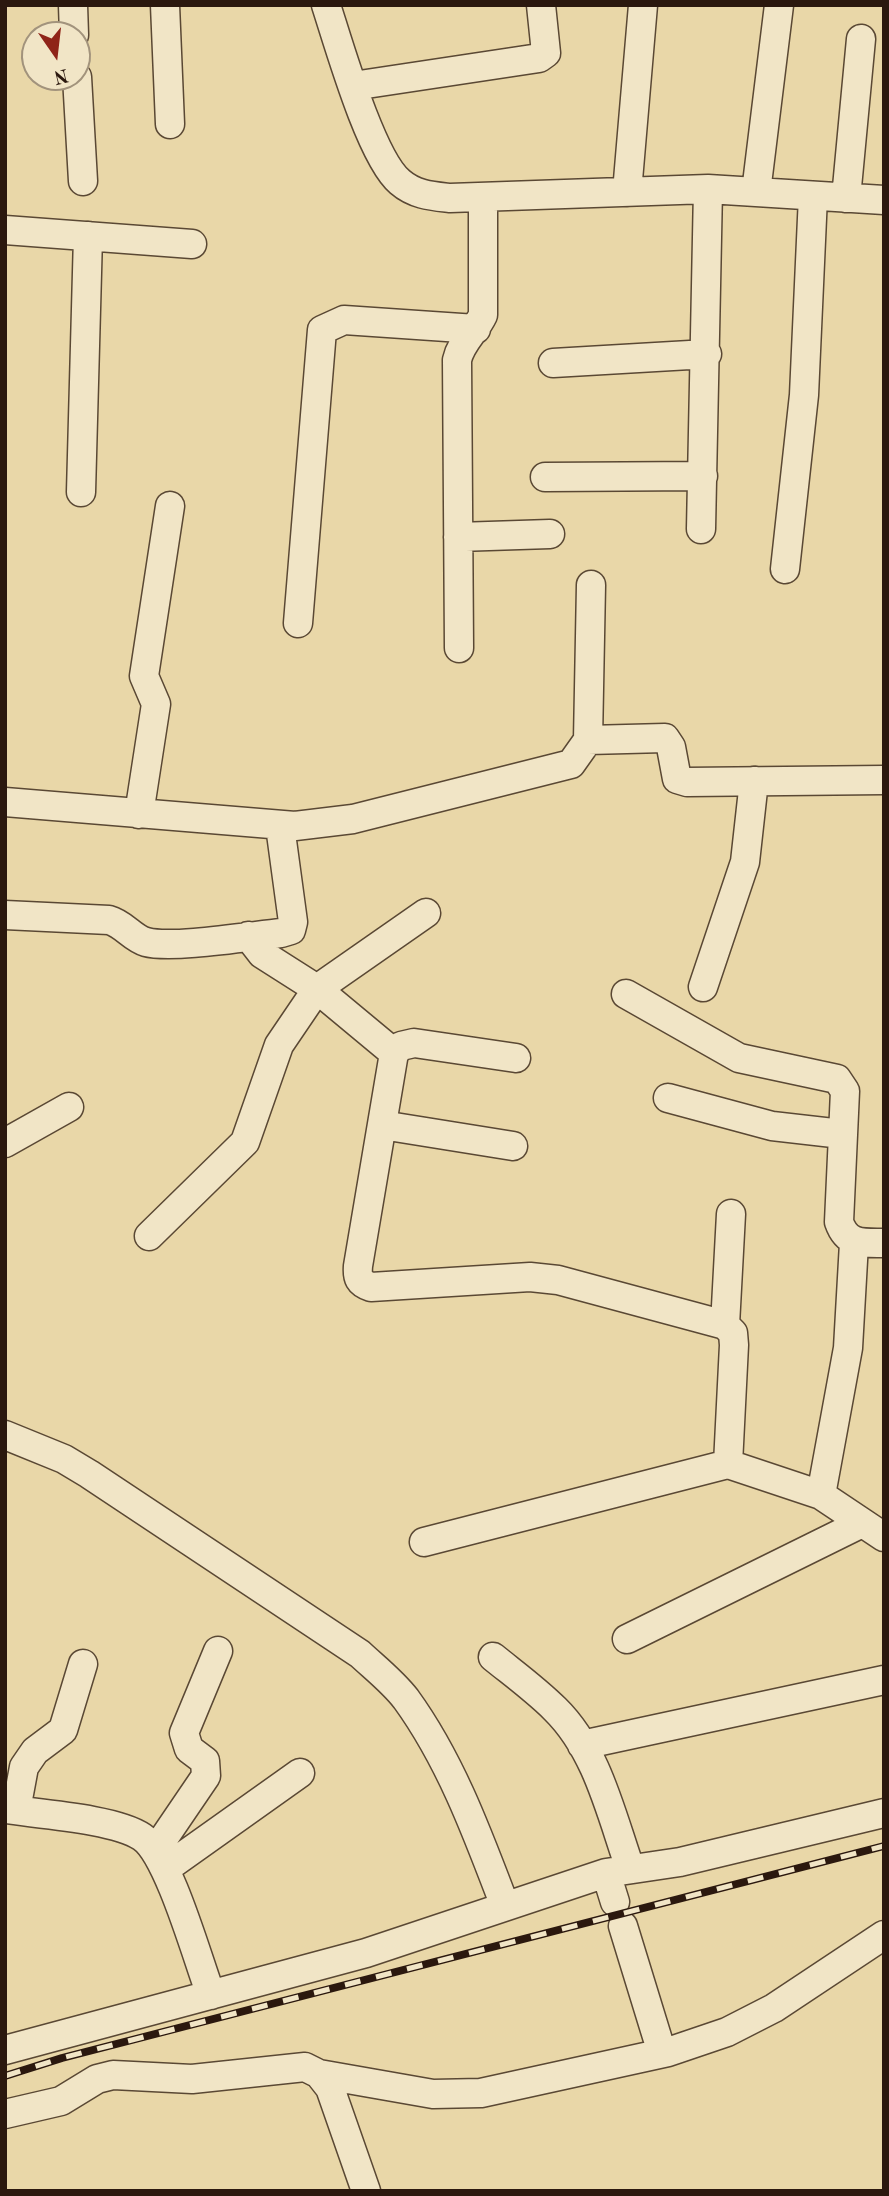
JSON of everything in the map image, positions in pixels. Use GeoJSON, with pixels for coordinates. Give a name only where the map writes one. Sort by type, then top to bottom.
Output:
{"type":"FeatureCollection","features":[{"type":"Feature","properties":{"kind":"street"},"geometry":{"type":"LineString","coordinates":[[165,5],[170,124]]}},
{"type":"Feature","properties":{"kind":"street"},"geometry":{"type":"LineString","coordinates":[[326,5],[353,86],[385,163],[400,182],[421,195],[482,197],[708,190],[884,201]]}},
{"type":"Feature","properties":{"kind":"street"},"geometry":{"type":"LineString","coordinates":[[353,86],[539,58],[546,53],[547,44],[541,5]]}},
{"type":"Feature","properties":{"kind":"street"},"geometry":{"type":"LineString","coordinates":[[627,192],[643,5]]}},
{"type":"Feature","properties":{"kind":"street"},"geometry":{"type":"LineString","coordinates":[[756,192],[779,5]]}},
{"type":"Feature","properties":{"kind":"street"},"geometry":{"type":"LineString","coordinates":[[846,198],[861,39]]}},
{"type":"Feature","properties":{"kind":"street"},"geometry":{"type":"LineString","coordinates":[[78,91],[83,181]]}},
{"type":"Feature","properties":{"kind":"street"},"geometry":{"type":"LineString","coordinates":[[701,529],[708,190]]}},
{"type":"Feature","properties":{"kind":"street"},"geometry":{"type":"LineString","coordinates":[[785,569],[804,395],[813,196]]}},
{"type":"Feature","properties":{"kind":"street"},"geometry":{"type":"LineString","coordinates":[[459,649],[457,360],[460,347],[476,329],[482,315],[482,197]]}},
{"type":"Feature","properties":{"kind":"street"},"geometry":{"type":"LineString","coordinates":[[5,230],[192,244]]}},
{"type":"Feature","properties":{"kind":"street"},"geometry":{"type":"LineString","coordinates":[[81,492],[89,236]]}},
{"type":"Feature","properties":{"kind":"street"},"geometry":{"type":"LineString","coordinates":[[298,623],[322,330],[344,320],[476,329]]}},
{"type":"Feature","properties":{"kind":"street"},"geometry":{"type":"LineString","coordinates":[[553,363],[706,354]]}},
{"type":"Feature","properties":{"kind":"street"},"geometry":{"type":"LineString","coordinates":[[545,477],[703,476]]}},
{"type":"Feature","properties":{"kind":"street"},"geometry":{"type":"LineString","coordinates":[[139,814],[156,704],[144,676],[170,506]]}},
{"type":"Feature","properties":{"kind":"street"},"geometry":{"type":"LineString","coordinates":[[458,537],[550,534]]}},
{"type":"Feature","properties":{"kind":"street"},"geometry":{"type":"LineString","coordinates":[[5,802],[280,826],[354,820],[571,765],[588,740],[591,585]]}},
{"type":"Feature","properties":{"kind":"street"},"geometry":{"type":"LineString","coordinates":[[588,740],[665,738],[671,747],[677,779],[687,782],[884,780]]}},
{"type":"Feature","properties":{"kind":"street"},"geometry":{"type":"LineString","coordinates":[[703,987],[745,862],[754,782]]}},
{"type":"Feature","properties":{"kind":"street"},"geometry":{"type":"LineString","coordinates":[[5,915],[109,920],[118,923],[135,938],[157,943],[291,930],[293,922],[280,826]]}},
{"type":"Feature","properties":{"kind":"street"},"geometry":{"type":"LineString","coordinates":[[149,1236],[245,1142],[279,1045],[317,989],[426,913]]}},
{"type":"Feature","properties":{"kind":"street"},"geometry":{"type":"LineString","coordinates":[[248,936],[262,954],[317,989],[394,1053]]}},
{"type":"Feature","properties":{"kind":"street"},"geometry":{"type":"LineString","coordinates":[[626,994],[739,1058],[837,1079],[845,1091],[839,1222],[844,1235],[854,1242],[884,1243]]}},
{"type":"Feature","properties":{"kind":"street"},"geometry":{"type":"LineString","coordinates":[[516,1058],[414,1043],[401,1046],[394,1053],[357,1276],[362,1284],[371,1287],[530,1277],[558,1280],[725,1325],[733,1333],[734,1345],[728,1464]]}},
{"type":"Feature","properties":{"kind":"street"},"geometry":{"type":"LineString","coordinates":[[668,1098],[772,1126],[842,1133]]}},
{"type":"Feature","properties":{"kind":"street"},"geometry":{"type":"LineString","coordinates":[[5,1143],[69,1107]]}},
{"type":"Feature","properties":{"kind":"street"},"geometry":{"type":"LineString","coordinates":[[382,1125],[513,1146]]}},
{"type":"Feature","properties":{"kind":"street"},"geometry":{"type":"LineString","coordinates":[[725,1325],[731,1214]]}},
{"type":"Feature","properties":{"kind":"street"},"geometry":{"type":"LineString","coordinates":[[821,1495],[848,1348],[854,1242]]}},
{"type":"Feature","properties":{"kind":"street"},"geometry":{"type":"LineString","coordinates":[[5,1435],[64,1459],[89,1474],[360,1654],[383,1675],[405,1698],[454,1780],[505,1906]]}},
{"type":"Feature","properties":{"kind":"street"},"geometry":{"type":"LineString","coordinates":[[424,1542],[728,1464],[821,1495],[878,1534]]}},
{"type":"Feature","properties":{"kind":"street"},"geometry":{"type":"LineString","coordinates":[[627,1639],[878,1534]]}},
{"type":"Feature","properties":{"kind":"street"},"geometry":{"type":"LineString","coordinates":[[160,1860],[206,1776],[205,1761],[189,1749],[184,1733],[218,1651]]}},
{"type":"Feature","properties":{"kind":"street"},"geometry":{"type":"LineString","coordinates":[[493,1657],[555,1709],[582,1745],[596,1770],[618,1870],[619,1914],[662,2053]]}},
{"type":"Feature","properties":{"kind":"street"},"geometry":{"type":"LineString","coordinates":[[83,1664],[63,1730],[35,1751],[24,1767],[11,1810],[126,1828],[144,1838],[160,1860],[211,1995]]}},
{"type":"Feature","properties":{"kind":"street"},"geometry":{"type":"LineString","coordinates":[[582,1745],[884,1680]]}},
{"type":"Feature","properties":{"kind":"street"},"geometry":{"type":"LineString","coordinates":[[160,1860],[300,1773]]}},
{"type":"Feature","properties":{"kind":"street"},"geometry":{"type":"LineString","coordinates":[[5,2050],[366,1953],[618,1870],[693,1860],[884,1813]]}},
{"type":"Feature","properties":{"kind":"street"},"geometry":{"type":"LineString","coordinates":[[5,2114],[61,2101],[97,2079],[113,2075],[191,2079],[291,2067],[305,2067],[319,2074],[433,2094],[481,2093],[662,2053],[727,2032],[774,2008],[884,1935]]}},
{"type":"Feature","properties":{"kind":"street"},"geometry":{"type":"LineString","coordinates":[[319,2074],[330,2088],[366,2191]]}},
{"type":"Feature","properties":{"kind":"railway"},"geometry":{"type":"LineString","coordinates":[[5,2076],[62,2058],[884,1846]]}}]}
